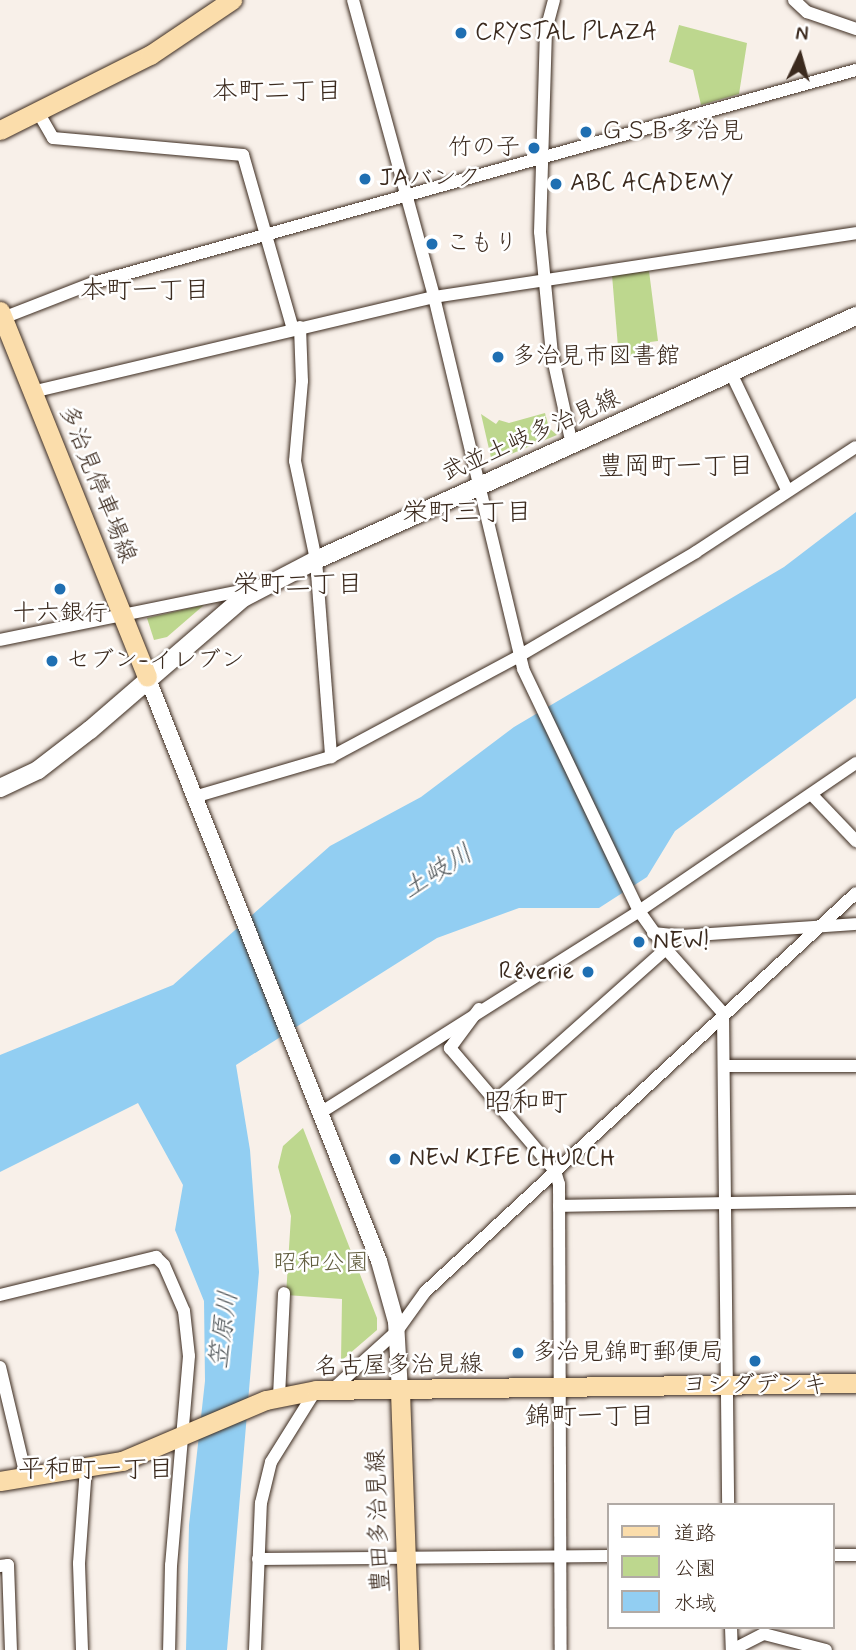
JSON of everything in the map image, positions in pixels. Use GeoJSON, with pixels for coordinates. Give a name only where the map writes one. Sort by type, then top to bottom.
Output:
{"type":"FeatureCollection","features":[{"type":"Feature","properties":{"kind":"main road"},"geometry":{"type":"LineString","coordinates":[[0,130],[150,55],[232,0]]}},
{"type":"Feature","properties":{"kind":"main road","name":"多治見停車場線"},"geometry":{"type":"LineString","coordinates":[[1,316],[147,677]]}},
{"type":"Feature","properties":{"kind":"main road","name":"武並土岐多治見線"},"geometry":{"type":"LineString","coordinates":[[0,789],[38,770],[213,620],[262,587],[316,560],[856,316]]}},
{"type":"Feature","properties":{"kind":"main road","name":"名古屋多治見線"},"geometry":{"type":"LineString","coordinates":[[0,1481],[122,1461],[188,1431],[273,1398],[324,1390],[856,1383]]}},
{"type":"Feature","properties":{"kind":"main road","name":"豊田多治見線"},"geometry":{"type":"LineString","coordinates":[[400,1391],[409,1650]]}},
{"type":"Feature","properties":{"kind":"street"},"geometry":{"type":"LineString","coordinates":[[353,0],[434,297],[521,663],[639,911],[666,949],[723,1013],[728,1203],[728,1503]]}},
{"type":"Feature","properties":{"kind":"street"},"geometry":{"type":"LineString","coordinates":[[554,0],[546,30],[540,232],[552,354],[572,445]]}},
{"type":"Feature","properties":{"kind":"street"},"geometry":{"type":"LineString","coordinates":[[794,0],[807,12],[856,29]]}},
{"type":"Feature","properties":{"kind":"street"},"geometry":{"type":"LineString","coordinates":[[1,316],[93,283],[405,193],[856,70]]}},
{"type":"Feature","properties":{"kind":"street"},"geometry":{"type":"LineString","coordinates":[[38,112],[53,138],[243,155],[265,234],[296,328],[302,381],[295,461],[316,560],[331,757]]}},
{"type":"Feature","properties":{"kind":"street"},"geometry":{"type":"LineString","coordinates":[[32,392],[434,297],[856,233]]}},
{"type":"Feature","properties":{"kind":"street"},"geometry":{"type":"LineString","coordinates":[[731,373],[787,490]]}},
{"type":"Feature","properties":{"kind":"street"},"geometry":{"type":"LineString","coordinates":[[197,804],[331,757],[521,663],[856,447]]}},
{"type":"Feature","properties":{"kind":"street"},"geometry":{"type":"LineString","coordinates":[[1,636],[262,587]]}},
{"type":"Feature","properties":{"kind":"street"},"geometry":{"type":"LineString","coordinates":[[147,677],[379,1261],[397,1331],[400,1391]]}},
{"type":"Feature","properties":{"kind":"street"},"geometry":{"type":"LineString","coordinates":[[318,1107],[639,911],[813,795],[856,763]]}},
{"type":"Feature","properties":{"kind":"street"},"geometry":{"type":"LineString","coordinates":[[813,795],[856,841]]}},
{"type":"Feature","properties":{"kind":"street"},"geometry":{"type":"LineString","coordinates":[[255,1650],[261,1503],[271,1462],[324,1390],[397,1331],[425,1292],[723,1013],[856,893]]}},
{"type":"Feature","properties":{"kind":"street"},"geometry":{"type":"LineString","coordinates":[[653,933],[681,936],[856,924]]}},
{"type":"Feature","properties":{"kind":"street"},"geometry":{"type":"LineString","coordinates":[[494,1102],[666,949]]}},
{"type":"Feature","properties":{"kind":"street"},"geometry":{"type":"LineString","coordinates":[[479,1009],[450,1048],[555,1171],[559,1206],[561,1650]]}},
{"type":"Feature","properties":{"kind":"street"},"geometry":{"type":"LineString","coordinates":[[726,1066],[856,1066]]}},
{"type":"Feature","properties":{"kind":"street"},"geometry":{"type":"LineString","coordinates":[[559,1206],[856,1202]]}},
{"type":"Feature","properties":{"kind":"street"},"geometry":{"type":"LineString","coordinates":[[0,1295],[156,1256],[184,1311],[189,1356],[188,1431],[171,1565],[169,1650]]}},
{"type":"Feature","properties":{"kind":"street"},"geometry":{"type":"LineString","coordinates":[[273,1398],[284,1293]]}},
{"type":"Feature","properties":{"kind":"street"},"geometry":{"type":"LineString","coordinates":[[0,1367],[26,1476]]}},
{"type":"Feature","properties":{"kind":"street"},"geometry":{"type":"LineString","coordinates":[[82,1650],[79,1563],[86,1467]]}},
{"type":"Feature","properties":{"kind":"street"},"geometry":{"type":"LineString","coordinates":[[835,1555],[856,1555]]}},
{"type":"Feature","properties":{"kind":"street"},"geometry":{"type":"LineString","coordinates":[[258,1559],[608,1556]]}},
{"type":"Feature","properties":{"kind":"street"},"geometry":{"type":"LineString","coordinates":[[0,1566],[8,1565],[11,1650]]}},
{"type":"Feature","properties":{"kind":"street"},"geometry":{"type":"LineString","coordinates":[[731,1629],[732,1650],[764,1634],[826,1650]]}},
{"type":"Feature","properties":{"kind":"green space"},"geometry":{"type":"Polygon","coordinates":[[[679,25],[747,43],[739,94],[701,105],[693,70],[669,62],[679,25]]]}},
{"type":"Feature","properties":{"kind":"green space"},"geometry":{"type":"Polygon","coordinates":[[[649,271],[658,341],[650,342],[650,351],[619,359],[612,275],[649,271]]]}},
{"type":"Feature","properties":{"kind":"green space"},"geometry":{"type":"Polygon","coordinates":[[[545,413],[549,428],[557,435],[492,462],[481,414],[496,424],[499,420],[509,423],[545,413]]]}},
{"type":"Feature","properties":{"kind":"green space"},"geometry":{"type":"Polygon","coordinates":[[[204,605],[167,637],[154,640],[147,618],[204,605]]]}},
{"type":"Feature","properties":{"kind":"green space","name":"昭和公園"},"geometry":{"type":"Polygon","coordinates":[[[303,1128],[377,1318],[377,1330],[341,1361],[342,1299],[286,1295],[291,1216],[278,1167],[283,1146],[303,1128]]]}},
{"type":"Feature","properties":{"kind":"water"},"geometry":{"type":"Polygon","coordinates":[[[856,512],[856,698],[675,831],[647,877],[599,908],[519,908],[437,938],[236,1065],[250,1150],[259,1272],[227,1650],[186,1650],[189,1525],[205,1381],[204,1301],[175,1230],[183,1185],[138,1103],[0,1172],[0,1055],[173,985],[330,846],[421,797],[514,727],[784,567],[856,512]]]}},
{"type":"Feature","properties":{"kind":"place","name":"CRYSTAL PLAZA"},"geometry":{"type":"Point","coordinates":[461,33]}},
{"type":"Feature","properties":{"kind":"place","name":"ＧＳＢ多治見"},"geometry":{"type":"Point","coordinates":[586,132]}},
{"type":"Feature","properties":{"kind":"place","name":"竹の子"},"geometry":{"type":"Point","coordinates":[534,148]}},
{"type":"Feature","properties":{"kind":"place","name":"JAバンク"},"geometry":{"type":"Point","coordinates":[365,179]}},
{"type":"Feature","properties":{"kind":"place","name":"ABC ACADEMY"},"geometry":{"type":"Point","coordinates":[556,184]}},
{"type":"Feature","properties":{"kind":"place","name":"こもり"},"geometry":{"type":"Point","coordinates":[432,244]}},
{"type":"Feature","properties":{"kind":"place","name":"多治見市図書館"},"geometry":{"type":"Point","coordinates":[498,357]}},
{"type":"Feature","properties":{"kind":"place","name":"十六銀行"},"geometry":{"type":"Point","coordinates":[60,589]}},
{"type":"Feature","properties":{"kind":"place","name":"セブン-イレブン"},"geometry":{"type":"Point","coordinates":[52,661]}},
{"type":"Feature","properties":{"kind":"place","name":"NEW!"},"geometry":{"type":"Point","coordinates":[639,942]}},
{"type":"Feature","properties":{"kind":"place","name":"Rêverie"},"geometry":{"type":"Point","coordinates":[588,972]}},
{"type":"Feature","properties":{"kind":"place","name":"NEW KIFE CHURCH"},"geometry":{"type":"Point","coordinates":[395,1159]}},
{"type":"Feature","properties":{"kind":"place","name":"多治見錦町郵便局"},"geometry":{"type":"Point","coordinates":[518,1353]}},
{"type":"Feature","properties":{"kind":"place","name":"ヨシダデンキ"},"geometry":{"type":"Point","coordinates":[755,1361]}},
{"type":"Feature","properties":{"kind":"district","name":"本町二丁目"},"geometry":{"type":"Point","coordinates":[277,93]}},
{"type":"Feature","properties":{"kind":"district","name":"本町一丁目"},"geometry":{"type":"Point","coordinates":[145,292]}},
{"type":"Feature","properties":{"kind":"district","name":"豊岡町一丁目"},"geometry":{"type":"Point","coordinates":[676,468]}},
{"type":"Feature","properties":{"kind":"district","name":"栄町三丁目"},"geometry":{"type":"Point","coordinates":[467,514]}},
{"type":"Feature","properties":{"kind":"district","name":"栄町二丁目"},"geometry":{"type":"Point","coordinates":[298,586]}},
{"type":"Feature","properties":{"kind":"district","name":"昭和町"},"geometry":{"type":"Point","coordinates":[526,1104]}},
{"type":"Feature","properties":{"kind":"district","name":"錦町一丁目"},"geometry":{"type":"Point","coordinates":[590,1418]}},
{"type":"Feature","properties":{"kind":"district","name":"平和町一丁目"},"geometry":{"type":"Point","coordinates":[96,1471]}},
{"type":"Feature","properties":{"kind":"water label","name":"土岐川"},"geometry":{"type":"Point","coordinates":[438,873]}},
{"type":"Feature","properties":{"kind":"water label","name":"笠原川"},"geometry":{"type":"Point","coordinates":[225,1330]}}]}
